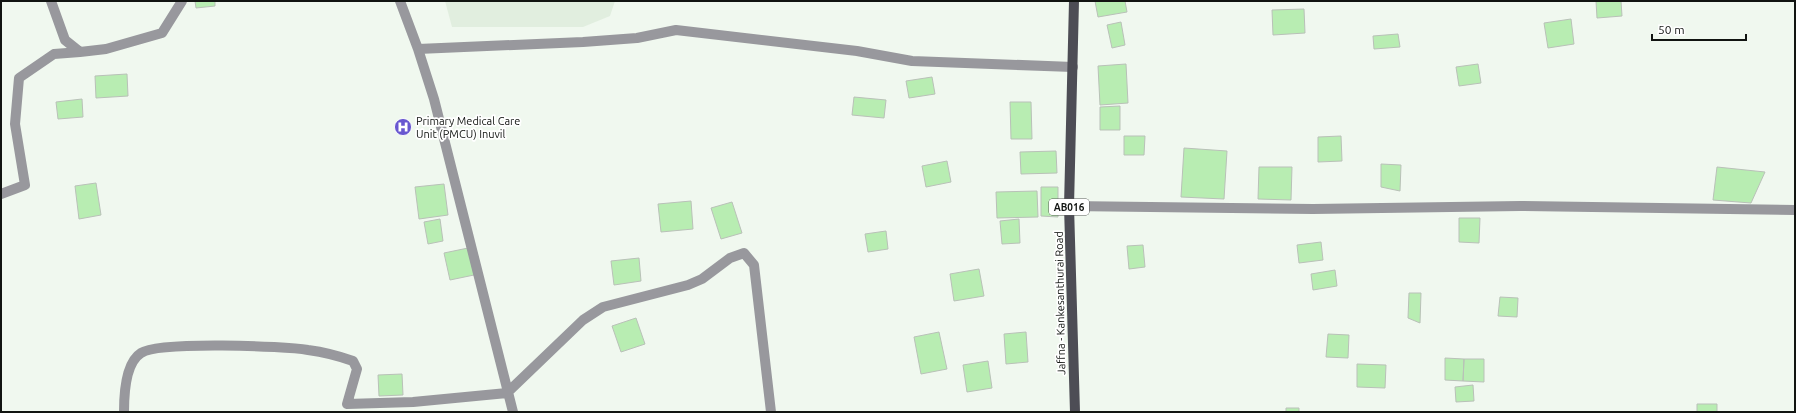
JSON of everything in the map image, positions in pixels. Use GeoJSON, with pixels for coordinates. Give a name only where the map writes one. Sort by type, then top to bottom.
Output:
{"type":"FeatureCollection","features":[{"type":"Feature","properties":{"kind":"main road","name":"Jaffna - Kankesanthurai Road"},"geometry":{"type":"LineString","coordinates":[[1074,1],[1069,206],[1074,412]]}},
{"type":"Feature","properties":{"kind":"street"},"geometry":{"type":"LineString","coordinates":[[51,1],[66,40],[80,52]]}},
{"type":"Feature","properties":{"kind":"street"},"geometry":{"type":"LineString","coordinates":[[1,194],[25,185],[15,124],[19,78],[54,54],[106,49],[162,33],[182,1]]}},
{"type":"Feature","properties":{"kind":"street"},"geometry":{"type":"LineString","coordinates":[[400,1],[418,49],[434,99],[513,412]]}},
{"type":"Feature","properties":{"kind":"street"},"geometry":{"type":"LineString","coordinates":[[418,49],[583,42],[637,38],[676,30],[857,51],[912,61],[1073,67]]}},
{"type":"Feature","properties":{"kind":"street"},"geometry":{"type":"LineString","coordinates":[[1069,206],[1313,209],[1520,206],[1795,210]]}},
{"type":"Feature","properties":{"kind":"street"},"geometry":{"type":"LineString","coordinates":[[124,412],[124,387],[132,363],[141,353],[151,349],[211,345],[308,349],[353,361],[358,369],[346,408],[507,393],[583,320],[603,307],[688,285],[702,279],[730,258],[744,253],[754,265],[771,412]]}},
{"type":"Feature","properties":{"kind":"shaded area"},"geometry":{"type":"Polygon","coordinates":[[[445,1],[615,1],[610,16],[583,27],[452,27],[445,1]]]}},
{"type":"Feature","properties":{"kind":"building"},"geometry":{"type":"Polygon","coordinates":[[[195,1],[215,1],[215,6],[196,8],[195,1]]]}},
{"type":"Feature","properties":{"kind":"building"},"geometry":{"type":"Polygon","coordinates":[[[1095,1],[1125,1],[1127,12],[1098,17],[1095,1]]]}},
{"type":"Feature","properties":{"kind":"building"},"geometry":{"type":"Polygon","coordinates":[[[1596,1],[1621,1],[1622,16],[1597,18],[1596,1]]]}},
{"type":"Feature","properties":{"kind":"building"},"geometry":{"type":"Polygon","coordinates":[[[1304,9],[1305,33],[1273,35],[1272,10],[1304,9]]]}},
{"type":"Feature","properties":{"kind":"building"},"geometry":{"type":"Polygon","coordinates":[[[1571,19],[1574,44],[1548,48],[1544,23],[1571,19]]]}},
{"type":"Feature","properties":{"kind":"building"},"geometry":{"type":"Polygon","coordinates":[[[1121,22],[1125,45],[1112,48],[1107,25],[1121,22]]]}},
{"type":"Feature","properties":{"kind":"building"},"geometry":{"type":"Polygon","coordinates":[[[1398,34],[1400,47],[1374,49],[1373,36],[1398,34]]]}},
{"type":"Feature","properties":{"kind":"building"},"geometry":{"type":"Polygon","coordinates":[[[1126,64],[1128,103],[1100,105],[1098,66],[1126,64]]]}},
{"type":"Feature","properties":{"kind":"building"},"geometry":{"type":"Polygon","coordinates":[[[1478,64],[1481,83],[1459,86],[1456,67],[1478,64]]]}},
{"type":"Feature","properties":{"kind":"building"},"geometry":{"type":"Polygon","coordinates":[[[127,74],[128,96],[96,98],[95,76],[127,74]]]}},
{"type":"Feature","properties":{"kind":"building"},"geometry":{"type":"Polygon","coordinates":[[[932,77],[935,94],[909,98],[906,81],[932,77]]]}},
{"type":"Feature","properties":{"kind":"building"},"geometry":{"type":"Polygon","coordinates":[[[854,97],[886,100],[884,118],[852,115],[854,97]]]}},
{"type":"Feature","properties":{"kind":"building"},"geometry":{"type":"Polygon","coordinates":[[[82,99],[83,117],[58,119],[56,102],[82,99]]]}},
{"type":"Feature","properties":{"kind":"building"},"geometry":{"type":"Polygon","coordinates":[[[1010,102],[1031,102],[1032,139],[1011,139],[1010,102]]]}},
{"type":"Feature","properties":{"kind":"building"},"geometry":{"type":"Polygon","coordinates":[[[1120,106],[1120,130],[1100,130],[1100,107],[1120,106]]]}},
{"type":"Feature","properties":{"kind":"building"},"geometry":{"type":"Polygon","coordinates":[[[1124,136],[1145,136],[1144,155],[1124,155],[1124,136]]]}},
{"type":"Feature","properties":{"kind":"building"},"geometry":{"type":"Polygon","coordinates":[[[1341,136],[1342,161],[1318,162],[1318,137],[1341,136]]]}},
{"type":"Feature","properties":{"kind":"building"},"geometry":{"type":"Polygon","coordinates":[[[1184,148],[1227,151],[1224,199],[1181,197],[1184,148]]]}},
{"type":"Feature","properties":{"kind":"building"},"geometry":{"type":"Polygon","coordinates":[[[1056,151],[1057,173],[1021,174],[1020,152],[1056,151]]]}},
{"type":"Feature","properties":{"kind":"building"},"geometry":{"type":"Polygon","coordinates":[[[947,161],[951,182],[926,187],[922,166],[947,161]]]}},
{"type":"Feature","properties":{"kind":"building"},"geometry":{"type":"Polygon","coordinates":[[[1381,164],[1401,165],[1400,191],[1381,187],[1381,164]]]}},
{"type":"Feature","properties":{"kind":"building"},"geometry":{"type":"Polygon","coordinates":[[[1259,167],[1292,167],[1291,200],[1258,199],[1259,167]]]}},
{"type":"Feature","properties":{"kind":"building"},"geometry":{"type":"Polygon","coordinates":[[[1717,167],[1765,172],[1751,203],[1713,200],[1717,167]]]}},
{"type":"Feature","properties":{"kind":"building"},"geometry":{"type":"Polygon","coordinates":[[[96,183],[101,215],[79,219],[75,186],[96,183]]]}},
{"type":"Feature","properties":{"kind":"building"},"geometry":{"type":"Polygon","coordinates":[[[444,184],[448,215],[419,219],[415,187],[444,184]]]}},
{"type":"Feature","properties":{"kind":"building"},"geometry":{"type":"Polygon","coordinates":[[[1041,187],[1058,187],[1058,217],[1041,216],[1041,187]]]}},
{"type":"Feature","properties":{"kind":"building"},"geometry":{"type":"Polygon","coordinates":[[[1037,191],[1038,217],[997,218],[996,192],[1037,191]]]}},
{"type":"Feature","properties":{"kind":"building"},"geometry":{"type":"Polygon","coordinates":[[[691,201],[693,229],[661,232],[658,204],[691,201]]]}},
{"type":"Feature","properties":{"kind":"building"},"geometry":{"type":"Polygon","coordinates":[[[732,202],[742,233],[721,239],[711,208],[732,202]]]}},
{"type":"Feature","properties":{"kind":"building"},"geometry":{"type":"Polygon","coordinates":[[[1459,218],[1480,218],[1479,243],[1459,242],[1459,218]]]}},
{"type":"Feature","properties":{"kind":"building"},"geometry":{"type":"Polygon","coordinates":[[[440,219],[443,241],[428,244],[424,222],[440,219]]]}},
{"type":"Feature","properties":{"kind":"building"},"geometry":{"type":"Polygon","coordinates":[[[1019,219],[1020,243],[1002,244],[1000,221],[1019,219]]]}},
{"type":"Feature","properties":{"kind":"building"},"geometry":{"type":"Polygon","coordinates":[[[886,231],[888,249],[868,252],[865,234],[886,231]]]}},
{"type":"Feature","properties":{"kind":"building"},"geometry":{"type":"Polygon","coordinates":[[[1321,242],[1323,260],[1299,263],[1297,245],[1321,242]]]}},
{"type":"Feature","properties":{"kind":"building"},"geometry":{"type":"Polygon","coordinates":[[[1143,245],[1145,267],[1129,269],[1127,246],[1143,245]]]}},
{"type":"Feature","properties":{"kind":"building"},"geometry":{"type":"Polygon","coordinates":[[[468,248],[474,275],[450,280],[444,253],[468,248]]]}},
{"type":"Feature","properties":{"kind":"building"},"geometry":{"type":"Polygon","coordinates":[[[639,258],[641,281],[614,285],[611,261],[639,258]]]}},
{"type":"Feature","properties":{"kind":"building"},"geometry":{"type":"Polygon","coordinates":[[[979,269],[984,296],[954,301],[950,274],[979,269]]]}},
{"type":"Feature","properties":{"kind":"building"},"geometry":{"type":"Polygon","coordinates":[[[1335,270],[1337,286],[1313,290],[1311,274],[1335,270]]]}},
{"type":"Feature","properties":{"kind":"building"},"geometry":{"type":"Polygon","coordinates":[[[1409,293],[1421,293],[1420,323],[1408,318],[1409,293]]]}},
{"type":"Feature","properties":{"kind":"building"},"geometry":{"type":"Polygon","coordinates":[[[1500,297],[1518,298],[1517,317],[1498,316],[1500,297]]]}},
{"type":"Feature","properties":{"kind":"building"},"geometry":{"type":"Polygon","coordinates":[[[636,318],[645,344],[621,352],[612,326],[636,318]]]}},
{"type":"Feature","properties":{"kind":"building"},"geometry":{"type":"Polygon","coordinates":[[[939,332],[947,369],[921,374],[914,337],[939,332]]]}},
{"type":"Feature","properties":{"kind":"building"},"geometry":{"type":"Polygon","coordinates":[[[1026,332],[1028,362],[1006,364],[1004,334],[1026,332]]]}},
{"type":"Feature","properties":{"kind":"building"},"geometry":{"type":"Polygon","coordinates":[[[1328,334],[1349,335],[1348,358],[1326,357],[1328,334]]]}},
{"type":"Feature","properties":{"kind":"building"},"geometry":{"type":"Polygon","coordinates":[[[1445,358],[1464,359],[1463,381],[1445,380],[1445,358]]]}},
{"type":"Feature","properties":{"kind":"building"},"geometry":{"type":"Polygon","coordinates":[[[1464,359],[1484,359],[1484,382],[1463,381],[1464,359]]]}},
{"type":"Feature","properties":{"kind":"building"},"geometry":{"type":"Polygon","coordinates":[[[988,361],[992,388],[967,392],[963,365],[988,361]]]}},
{"type":"Feature","properties":{"kind":"building"},"geometry":{"type":"Polygon","coordinates":[[[1357,364],[1386,365],[1385,388],[1357,387],[1357,364]]]}},
{"type":"Feature","properties":{"kind":"building"},"geometry":{"type":"Polygon","coordinates":[[[402,374],[403,395],[379,396],[378,375],[402,374]]]}},
{"type":"Feature","properties":{"kind":"building"},"geometry":{"type":"Polygon","coordinates":[[[1473,385],[1474,401],[1456,402],[1455,387],[1473,385]]]}},
{"type":"Feature","properties":{"kind":"building"},"geometry":{"type":"Polygon","coordinates":[[[1697,404],[1717,404],[1717,412],[1697,412],[1697,404]]]}},
{"type":"Feature","properties":{"kind":"building"},"geometry":{"type":"Polygon","coordinates":[[[1286,408],[1299,408],[1299,412],[1286,412],[1286,408]]]}},
{"type":"Feature","properties":{"kind":"place","name":"Primary Medical Care Unit (PMCU) Inuvil"},"geometry":{"type":"Point","coordinates":[403,127]}}]}
